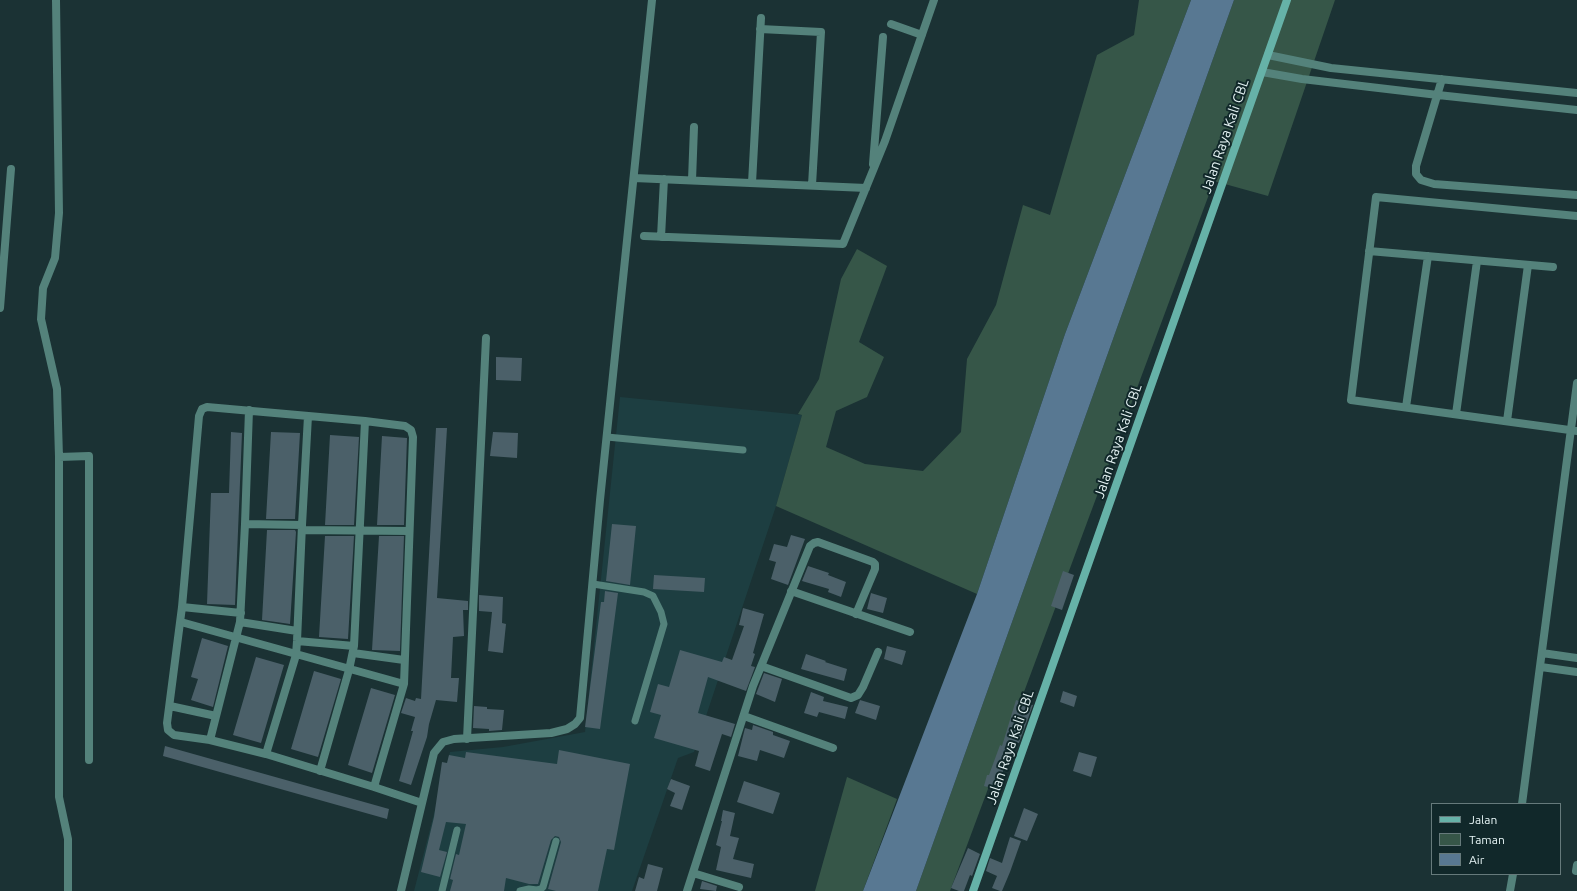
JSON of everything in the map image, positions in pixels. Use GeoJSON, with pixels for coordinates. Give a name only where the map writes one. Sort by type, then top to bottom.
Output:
{"type":"FeatureCollection","features":[{"type":"Feature","properties":{"kind":"main road","name":"Jalan Raya Kali CBL"},"geometry":{"type":"LineString","coordinates":[[973,891],[1287,0]]}},
{"type":"Feature","properties":{"kind":"street"},"geometry":{"type":"LineString","coordinates":[[56,0],[59,213],[55,258],[43,288],[41,319],[57,389],[59,457],[59,797],[68,839],[68,891]]}},
{"type":"Feature","properties":{"kind":"street"},"geometry":{"type":"LineString","coordinates":[[401,891],[434,753],[443,742],[551,733],[567,729],[575,724],[580,718],[652,0]]}},
{"type":"Feature","properties":{"kind":"street"},"geometry":{"type":"LineString","coordinates":[[644,236],[843,244],[885,141],[934,0]]}},
{"type":"Feature","properties":{"kind":"street"},"geometry":{"type":"LineString","coordinates":[[752,183],[761,18]]}},
{"type":"Feature","properties":{"kind":"street"},"geometry":{"type":"LineString","coordinates":[[891,24],[922,35]]}},
{"type":"Feature","properties":{"kind":"street"},"geometry":{"type":"LineString","coordinates":[[760,28],[821,32],[812,185]]}},
{"type":"Feature","properties":{"kind":"street"},"geometry":{"type":"LineString","coordinates":[[872,172],[883,38]]}},
{"type":"Feature","properties":{"kind":"street"},"geometry":{"type":"LineString","coordinates":[[1268,55],[1331,68],[1577,93]]}},
{"type":"Feature","properties":{"kind":"street"},"geometry":{"type":"LineString","coordinates":[[1262,72],[1302,79],[1438,96],[1577,110]]}},
{"type":"Feature","properties":{"kind":"street"},"geometry":{"type":"LineString","coordinates":[[1442,79],[1416,166],[1416,174],[1421,180],[1434,184],[1577,195]]}},
{"type":"Feature","properties":{"kind":"street"},"geometry":{"type":"LineString","coordinates":[[692,180],[694,127]]}},
{"type":"Feature","properties":{"kind":"street"},"geometry":{"type":"LineString","coordinates":[[0,308],[11,169]]}},
{"type":"Feature","properties":{"kind":"street"},"geometry":{"type":"LineString","coordinates":[[634,178],[866,188]]}},
{"type":"Feature","properties":{"kind":"street"},"geometry":{"type":"LineString","coordinates":[[661,237],[664,179]]}},
{"type":"Feature","properties":{"kind":"street"},"geometry":{"type":"LineString","coordinates":[[1574,430],[1351,400],[1376,197],[1577,216]]}},
{"type":"Feature","properties":{"kind":"street"},"geometry":{"type":"LineString","coordinates":[[1370,251],[1553,267]]}},
{"type":"Feature","properties":{"kind":"street"},"geometry":{"type":"LineString","coordinates":[[1406,407],[1428,256]]}},
{"type":"Feature","properties":{"kind":"street"},"geometry":{"type":"LineString","coordinates":[[1456,414],[1477,260]]}},
{"type":"Feature","properties":{"kind":"street"},"geometry":{"type":"LineString","coordinates":[[1507,421],[1528,265]]}},
{"type":"Feature","properties":{"kind":"street"},"geometry":{"type":"LineString","coordinates":[[467,739],[486,338]]}},
{"type":"Feature","properties":{"kind":"street"},"geometry":{"type":"LineString","coordinates":[[1522,803],[1574,430],[1577,383]]}},
{"type":"Feature","properties":{"kind":"street"},"geometry":{"type":"LineString","coordinates":[[374,787],[404,684],[413,437],[411,430],[405,426],[364,421],[249,410],[207,407],[202,409],[199,416],[181,622],[167,723],[168,730],[174,735],[210,740],[266,754],[422,803]]}},
{"type":"Feature","properties":{"kind":"street"},"geometry":{"type":"LineString","coordinates":[[210,740],[240,622],[249,410]]}},
{"type":"Feature","properties":{"kind":"street"},"geometry":{"type":"LineString","coordinates":[[266,754],[296,655],[308,416]]}},
{"type":"Feature","properties":{"kind":"street"},"geometry":{"type":"LineString","coordinates":[[320,771],[349,670],[353,650],[364,421]]}},
{"type":"Feature","properties":{"kind":"street"},"geometry":{"type":"LineString","coordinates":[[59,457],[89,456],[89,760]]}},
{"type":"Feature","properties":{"kind":"street"},"geometry":{"type":"LineString","coordinates":[[245,524],[409,531]]}},
{"type":"Feature","properties":{"kind":"street"},"geometry":{"type":"LineString","coordinates":[[687,891],[761,666],[810,546],[814,543],[818,542],[875,564],[875,569],[856,614]]}},
{"type":"Feature","properties":{"kind":"street"},"geometry":{"type":"LineString","coordinates":[[791,591],[910,632]]}},
{"type":"Feature","properties":{"kind":"street"},"geometry":{"type":"LineString","coordinates":[[182,607],[241,613]]}},
{"type":"Feature","properties":{"kind":"street"},"geometry":{"type":"LineString","coordinates":[[181,622],[349,670],[404,684]]}},
{"type":"Feature","properties":{"kind":"street"},"geometry":{"type":"LineString","coordinates":[[240,622],[297,631]]}},
{"type":"Feature","properties":{"kind":"street"},"geometry":{"type":"LineString","coordinates":[[297,641],[404,660]]}},
{"type":"Feature","properties":{"kind":"street"},"geometry":{"type":"LineString","coordinates":[[761,666],[851,698],[858,695],[863,687],[878,652]]}},
{"type":"Feature","properties":{"kind":"street"},"geometry":{"type":"LineString","coordinates":[[1542,654],[1577,658]]}},
{"type":"Feature","properties":{"kind":"street"},"geometry":{"type":"LineString","coordinates":[[1541,667],[1577,672]]}},
{"type":"Feature","properties":{"kind":"street"},"geometry":{"type":"LineString","coordinates":[[170,706],[216,716]]}},
{"type":"Feature","properties":{"kind":"street"},"geometry":{"type":"LineString","coordinates":[[744,716],[833,748]]}},
{"type":"Feature","properties":{"kind":"street"},"geometry":{"type":"LineString","coordinates":[[693,872],[739,887]]}},
{"type":"Feature","properties":{"kind":"street"},"geometry":{"type":"LineString","coordinates":[[1510,891],[1513,875]]}},
{"type":"Feature","properties":{"kind":"lane"},"geometry":{"type":"LineString","coordinates":[[607,437],[743,450]]}},
{"type":"Feature","properties":{"kind":"lane"},"geometry":{"type":"LineString","coordinates":[[593,584],[644,592],[653,596],[661,612],[664,624],[634,721]]}},
{"type":"Feature","properties":{"kind":"lane"},"geometry":{"type":"LineString","coordinates":[[442,891],[457,830]]}},
{"type":"Feature","properties":{"kind":"lane"},"geometry":{"type":"LineString","coordinates":[[520,891],[529,889],[537,890],[543,887],[556,841]]}},
{"type":"Feature","properties":{"kind":"shaded area"},"geometry":{"type":"Polygon","coordinates":[[[620,397],[802,415],[776,506],[694,752],[678,758],[632,891],[414,891],[450,752],[503,747],[585,732],[620,397]]]}},
{"type":"Feature","properties":{"kind":"green space"},"geometry":{"type":"Polygon","coordinates":[[[1139,0],[1191,0],[1065,334],[977,594],[776,506],[802,415],[798,414],[819,379],[841,279],[857,249],[887,266],[859,342],[884,357],[867,397],[836,411],[826,447],[865,464],[923,471],[961,432],[967,359],[996,305],[1023,205],[1050,215],[1097,55],[1134,35],[1139,0]]]}},
{"type":"Feature","properties":{"kind":"green space"},"geometry":{"type":"Polygon","coordinates":[[[1234,0],[1335,0],[1268,196],[1214,181],[950,891],[916,891],[1234,0]]]}},
{"type":"Feature","properties":{"kind":"green space"},"geometry":{"type":"Polygon","coordinates":[[[847,777],[897,799],[863,891],[815,891],[847,777]]]}},
{"type":"Feature","properties":{"kind":"water"},"geometry":{"type":"Polygon","coordinates":[[[1191,0],[1234,0],[916,891],[863,891],[977,594],[1065,334],[1191,0]]]}},
{"type":"Feature","properties":{"kind":"building"},"geometry":{"type":"Polygon","coordinates":[[[496,357],[522,358],[521,381],[496,380],[496,357]]]}},
{"type":"Feature","properties":{"kind":"building"},"geometry":{"type":"Polygon","coordinates":[[[436,428],[447,428],[437,598],[468,601],[468,610],[463,610],[464,636],[453,637],[451,678],[459,678],[457,702],[436,700],[427,737],[411,785],[399,781],[413,731],[411,731],[415,717],[401,713],[406,698],[415,701],[416,698],[421,699],[436,428]]]}},
{"type":"Feature","properties":{"kind":"building"},"geometry":{"type":"Polygon","coordinates":[[[231,432],[242,433],[235,605],[207,604],[211,493],[229,493],[231,432]]]}},
{"type":"Feature","properties":{"kind":"building"},"geometry":{"type":"Polygon","coordinates":[[[271,432],[300,433],[295,519],[266,519],[271,432]]]}},
{"type":"Feature","properties":{"kind":"building"},"geometry":{"type":"Polygon","coordinates":[[[493,432],[518,433],[517,458],[490,456],[493,432]]]}},
{"type":"Feature","properties":{"kind":"building"},"geometry":{"type":"Polygon","coordinates":[[[330,435],[359,437],[354,525],[325,525],[330,435]]]}},
{"type":"Feature","properties":{"kind":"building"},"geometry":{"type":"Polygon","coordinates":[[[382,436],[407,438],[404,525],[377,525],[382,436]]]}},
{"type":"Feature","properties":{"kind":"building"},"geometry":{"type":"Polygon","coordinates":[[[612,524],[636,526],[630,585],[606,581],[612,524]]]}},
{"type":"Feature","properties":{"kind":"building"},"geometry":{"type":"Polygon","coordinates":[[[267,530],[295,530],[296,532],[290,624],[262,620],[267,530]]]}},
{"type":"Feature","properties":{"kind":"building"},"geometry":{"type":"Polygon","coordinates":[[[791,535],[805,539],[788,585],[771,579],[776,562],[769,560],[774,544],[787,547],[791,535]]]}},
{"type":"Feature","properties":{"kind":"building"},"geometry":{"type":"Polygon","coordinates":[[[325,536],[354,536],[348,639],[319,637],[325,536]]]}},
{"type":"Feature","properties":{"kind":"building"},"geometry":{"type":"Polygon","coordinates":[[[379,536],[404,536],[400,651],[372,650],[379,536]]]}},
{"type":"Feature","properties":{"kind":"building"},"geometry":{"type":"Polygon","coordinates":[[[808,566],[829,573],[828,575],[846,582],[841,597],[828,592],[829,589],[802,581],[808,566]]]}},
{"type":"Feature","properties":{"kind":"building"},"geometry":{"type":"Polygon","coordinates":[[[1063,571],[1074,575],[1062,610],[1051,606],[1063,571]]]}},
{"type":"Feature","properties":{"kind":"building"},"geometry":{"type":"Polygon","coordinates":[[[654,575],[705,578],[704,592],[653,589],[654,575]]]}},
{"type":"Feature","properties":{"kind":"building"},"geometry":{"type":"Polygon","coordinates":[[[605,591],[618,593],[600,729],[585,727],[601,602],[604,602],[605,591]]]}},
{"type":"Feature","properties":{"kind":"building"},"geometry":{"type":"Polygon","coordinates":[[[871,593],[887,598],[883,613],[867,609],[871,593]]]}},
{"type":"Feature","properties":{"kind":"building"},"geometry":{"type":"Polygon","coordinates":[[[479,595],[503,597],[502,623],[506,624],[503,653],[488,651],[492,612],[479,611],[479,595]]]}},
{"type":"Feature","properties":{"kind":"building"},"geometry":{"type":"Polygon","coordinates":[[[743,608],[764,614],[753,653],[755,654],[751,666],[755,667],[746,691],[708,677],[698,713],[735,724],[731,737],[722,734],[710,771],[695,766],[699,751],[654,738],[661,715],[650,712],[658,684],[669,687],[680,650],[722,662],[724,657],[732,660],[744,626],[739,625],[743,608]]]}},
{"type":"Feature","properties":{"kind":"building"},"geometry":{"type":"Polygon","coordinates":[[[202,638],[228,646],[213,707],[191,700],[198,679],[191,677],[202,638]]]}},
{"type":"Feature","properties":{"kind":"building"},"geometry":{"type":"Polygon","coordinates":[[[887,646],[906,651],[902,665],[884,659],[887,646]]]}},
{"type":"Feature","properties":{"kind":"building"},"geometry":{"type":"Polygon","coordinates":[[[806,654],[847,669],[844,681],[801,669],[806,654]]]}},
{"type":"Feature","properties":{"kind":"building"},"geometry":{"type":"Polygon","coordinates":[[[256,657],[284,665],[261,743],[233,735],[256,657]]]}},
{"type":"Feature","properties":{"kind":"building"},"geometry":{"type":"Polygon","coordinates":[[[314,671],[341,679],[318,757],[291,749],[314,671]]]}},
{"type":"Feature","properties":{"kind":"building"},"geometry":{"type":"Polygon","coordinates":[[[764,673],[782,679],[775,702],[756,694],[764,673]]]}},
{"type":"Feature","properties":{"kind":"building"},"geometry":{"type":"Polygon","coordinates":[[[371,688],[395,695],[372,773],[348,765],[371,688]]]}},
{"type":"Feature","properties":{"kind":"building"},"geometry":{"type":"Polygon","coordinates":[[[1063,691],[1077,696],[1074,707],[1060,702],[1063,691]]]}},
{"type":"Feature","properties":{"kind":"building"},"geometry":{"type":"Polygon","coordinates":[[[811,692],[824,697],[823,701],[848,707],[845,719],[819,712],[817,717],[804,713],[811,692]]]}},
{"type":"Feature","properties":{"kind":"building"},"geometry":{"type":"Polygon","coordinates":[[[860,700],[880,706],[876,720],[855,713],[860,700]]]}},
{"type":"Feature","properties":{"kind":"building"},"geometry":{"type":"Polygon","coordinates":[[[1016,700],[1033,705],[1019,743],[1014,742],[1000,779],[1002,779],[999,790],[984,786],[987,775],[989,775],[1000,745],[1002,746],[1016,700]]]}},
{"type":"Feature","properties":{"kind":"building"},"geometry":{"type":"Polygon","coordinates":[[[474,706],[487,707],[487,709],[504,710],[502,730],[489,731],[489,729],[473,728],[474,706]]]}},
{"type":"Feature","properties":{"kind":"building"},"geometry":{"type":"Polygon","coordinates":[[[753,725],[773,732],[773,735],[790,741],[784,758],[760,750],[757,761],[738,756],[745,728],[752,730],[753,725]]]}},
{"type":"Feature","properties":{"kind":"building"},"geometry":{"type":"Polygon","coordinates":[[[165,746],[389,809],[387,819],[163,756],[165,746]]]}},
{"type":"Feature","properties":{"kind":"building"},"geometry":{"type":"Polygon","coordinates":[[[559,750],[630,764],[614,850],[607,849],[598,891],[556,891],[548,889],[561,842],[559,837],[555,836],[551,840],[538,884],[529,884],[506,878],[504,891],[450,891],[453,880],[450,879],[456,854],[459,855],[466,824],[446,822],[439,850],[447,852],[440,877],[421,872],[434,817],[442,762],[447,763],[449,755],[465,758],[466,752],[557,764],[559,750]]]}},
{"type":"Feature","properties":{"kind":"building"},"geometry":{"type":"Polygon","coordinates":[[[1079,752],[1097,757],[1091,777],[1073,771],[1079,752]]]}},
{"type":"Feature","properties":{"kind":"building"},"geometry":{"type":"Polygon","coordinates":[[[671,779],[690,786],[682,810],[670,806],[675,793],[667,789],[671,779]]]}},
{"type":"Feature","properties":{"kind":"building"},"geometry":{"type":"Polygon","coordinates":[[[744,781],[780,793],[773,814],[737,802],[744,781]]]}},
{"type":"Feature","properties":{"kind":"building"},"geometry":{"type":"Polygon","coordinates":[[[1024,808],[1038,814],[1027,841],[1014,836],[1024,808]]]}},
{"type":"Feature","properties":{"kind":"building"},"geometry":{"type":"Polygon","coordinates":[[[723,810],[735,813],[730,836],[739,838],[733,859],[754,864],[751,878],[716,870],[721,847],[716,845],[723,810]]]}},
{"type":"Feature","properties":{"kind":"building"},"geometry":{"type":"Polygon","coordinates":[[[1010,837],[1021,841],[1010,872],[1002,891],[1000,891],[992,888],[997,876],[986,871],[990,858],[1002,863],[1010,837]]]}},
{"type":"Feature","properties":{"kind":"building"},"geometry":{"type":"Polygon","coordinates":[[[968,848],[980,854],[972,876],[970,875],[964,891],[959,891],[951,888],[968,848]]]}},
{"type":"Feature","properties":{"kind":"building"},"geometry":{"type":"Polygon","coordinates":[[[648,864],[663,868],[657,891],[635,891],[639,877],[644,879],[648,864]]]}},
{"type":"Feature","properties":{"kind":"building"},"geometry":{"type":"Polygon","coordinates":[[[702,881],[717,886],[716,891],[700,889],[702,881]]]}}]}
